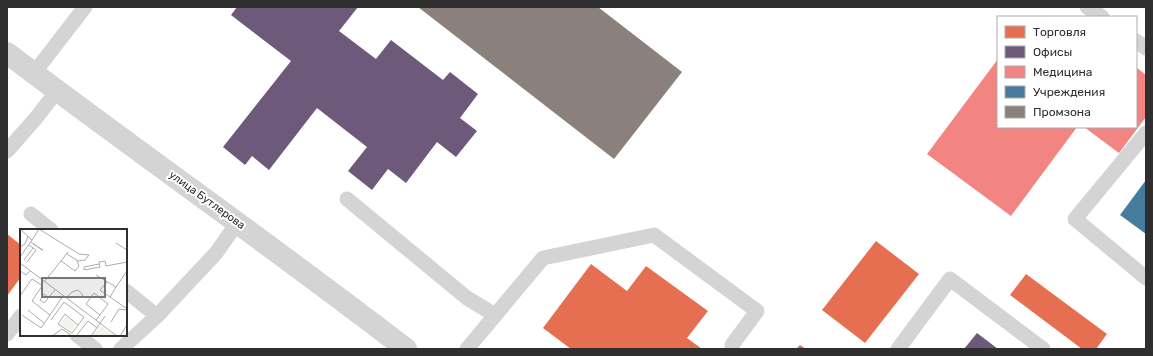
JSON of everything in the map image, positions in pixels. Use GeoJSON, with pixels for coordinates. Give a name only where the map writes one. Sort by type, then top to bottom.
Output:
{"type":"FeatureCollection","features":[{"type":"Feature","properties":{"kind":"street","name":"улица Бутлерова"},"geometry":{"type":"LineString","coordinates":[[7,53],[100,123],[238,222],[394,345]]}},
{"type":"Feature","properties":{"kind":"lane"},"geometry":{"type":"LineString","coordinates":[[34,73],[85,7]]}},
{"type":"Feature","properties":{"kind":"lane"},"geometry":{"type":"LineString","coordinates":[[1087,7],[1100,16]]}},
{"type":"Feature","properties":{"kind":"lane"},"geometry":{"type":"LineString","coordinates":[[1137,42],[1146,48]]}},
{"type":"Feature","properties":{"kind":"lane"},"geometry":{"type":"LineString","coordinates":[[7,151],[57,91]]}},
{"type":"Feature","properties":{"kind":"lane"},"geometry":{"type":"LineString","coordinates":[[1146,134],[1075,219],[1146,278]]}},
{"type":"Feature","properties":{"kind":"lane"},"geometry":{"type":"LineString","coordinates":[[347,199],[468,298],[495,316]]}},
{"type":"Feature","properties":{"kind":"lane"},"geometry":{"type":"LineString","coordinates":[[31,214],[50,229]]}},
{"type":"Feature","properties":{"kind":"lane"},"geometry":{"type":"LineString","coordinates":[[120,349],[157,316],[216,253],[238,222]]}},
{"type":"Feature","properties":{"kind":"lane"},"geometry":{"type":"LineString","coordinates":[[467,349],[543,258],[654,235],[757,311],[732,345]]}},
{"type":"Feature","properties":{"kind":"lane"},"geometry":{"type":"LineString","coordinates":[[898,349],[950,279],[1043,349]]}},
{"type":"Feature","properties":{"kind":"lane"},"geometry":{"type":"LineString","coordinates":[[127,292],[157,316]]}},
{"type":"Feature","properties":{"kind":"lane"},"geometry":{"type":"LineString","coordinates":[[7,334],[20,317]]}},
{"type":"Feature","properties":{"kind":"lane"},"geometry":{"type":"LineString","coordinates":[[78,336],[95,349]]}},
{"type":"Feature","properties":{"kind":"building: Торговля"},"geometry":{"type":"Polygon","coordinates":[[[7,234],[20,244],[20,278],[7,296],[7,234]]]}},
{"type":"Feature","properties":{"kind":"building: Торговля"},"geometry":{"type":"Polygon","coordinates":[[[876,241],[919,274],[865,343],[822,310],[876,241]]]}},
{"type":"Feature","properties":{"kind":"building: Торговля"},"geometry":{"type":"Polygon","coordinates":[[[591,264],[627,291],[646,266],[708,311],[687,338],[702,349],[571,349],[543,328],[591,264]]]}},
{"type":"Feature","properties":{"kind":"building: Торговля"},"geometry":{"type":"Polygon","coordinates":[[[1026,274],[1107,334],[1096,349],[1082,349],[1010,295],[1026,274]]]}},
{"type":"Feature","properties":{"kind":"building: Торговля"},"geometry":{"type":"Polygon","coordinates":[[[800,345],[806,349],[796,349],[800,345]]]}},
{"type":"Feature","properties":{"kind":"building: Офисы"},"geometry":{"type":"Polygon","coordinates":[[[237,7],[358,7],[339,31],[376,59],[391,40],[443,80],[450,72],[478,94],[460,118],[477,131],[456,157],[437,142],[406,183],[388,169],[372,190],[348,171],[367,147],[317,108],[269,170],[252,156],[245,165],[223,147],[291,61],[231,15],[237,7]]]}},
{"type":"Feature","properties":{"kind":"building: Офисы"},"geometry":{"type":"Polygon","coordinates":[[[977,333],[998,349],[964,349],[977,333]]]}},
{"type":"Feature","properties":{"kind":"building: Медицина"},"geometry":{"type":"Polygon","coordinates":[[[997,60],[997,128],[1076,128],[1011,216],[927,154],[997,60]]]}},
{"type":"Feature","properties":{"kind":"building: Медицина"},"geometry":{"type":"Polygon","coordinates":[[[1137,68],[1146,75],[1146,117],[1119,153],[1085,128],[1137,128],[1137,68]]]}},
{"type":"Feature","properties":{"kind":"building: Учреждения"},"geometry":{"type":"Polygon","coordinates":[[[1146,180],[1146,234],[1120,215],[1146,180]]]}},
{"type":"Feature","properties":{"kind":"building: Промзона"},"geometry":{"type":"Polygon","coordinates":[[[418,7],[598,7],[682,72],[614,159],[418,7]]]}}]}
